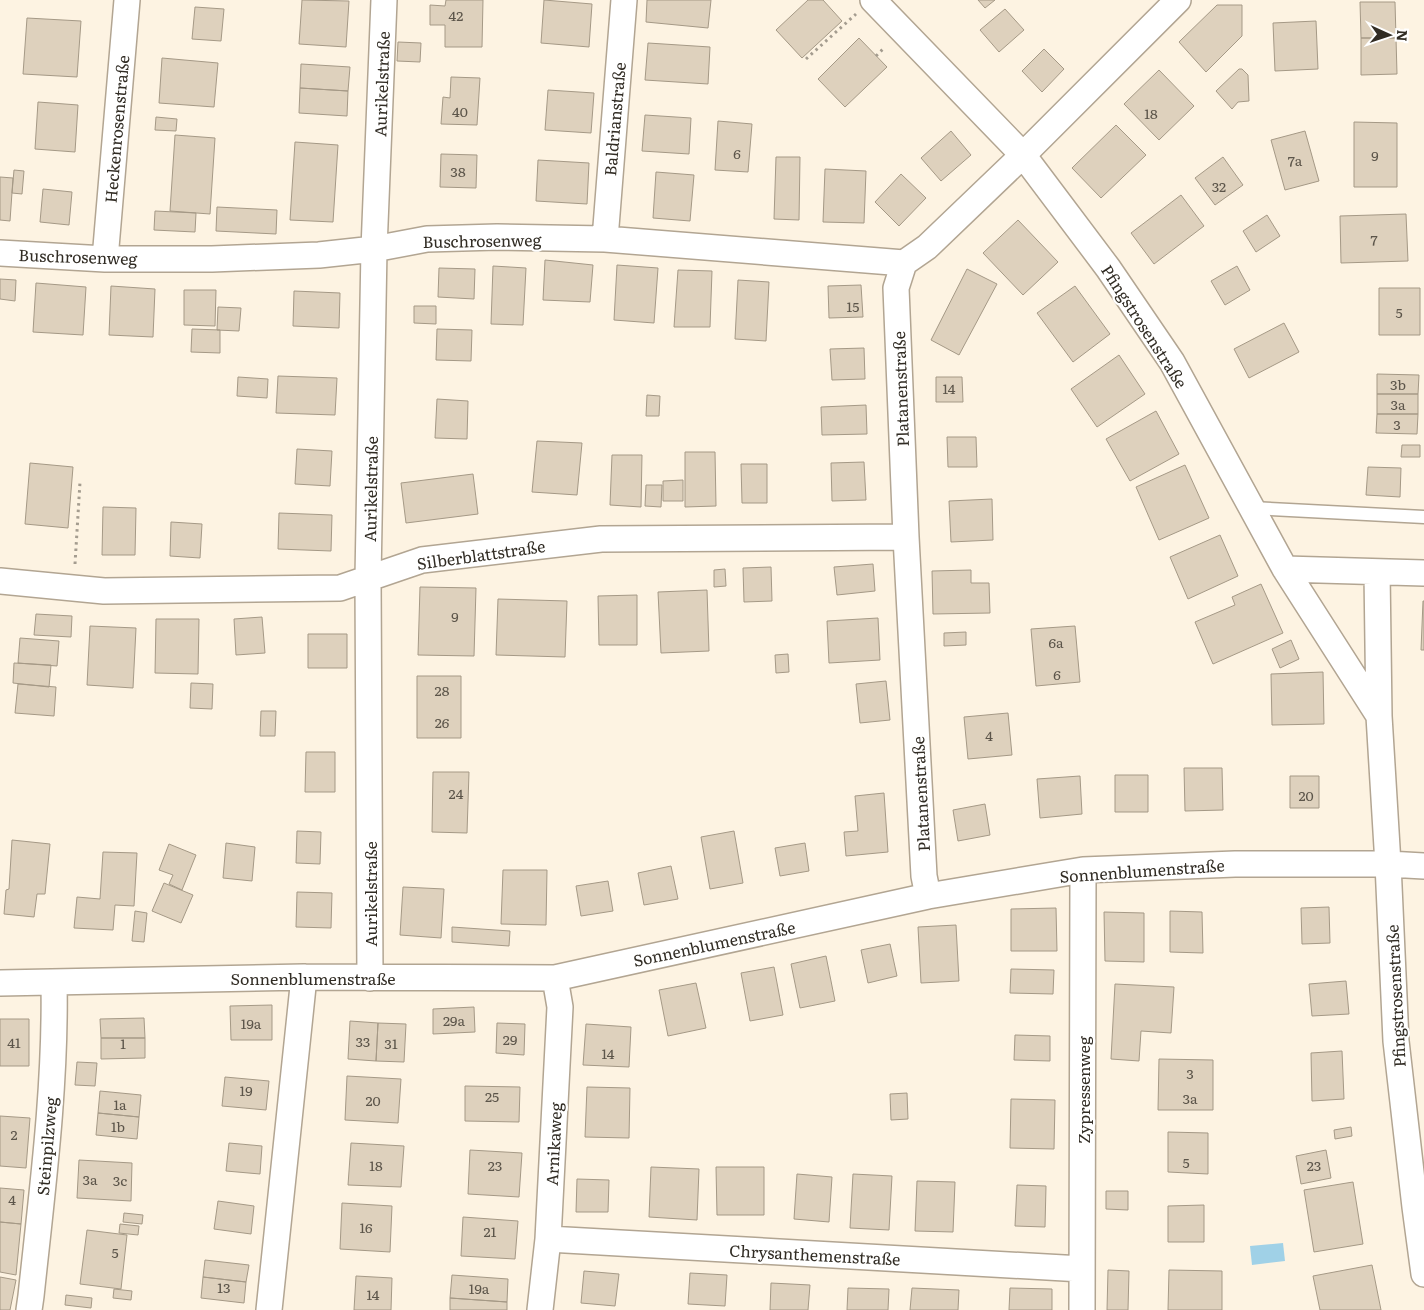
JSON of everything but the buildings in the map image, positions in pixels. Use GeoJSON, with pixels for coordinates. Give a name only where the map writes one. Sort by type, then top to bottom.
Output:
{"type":"FeatureCollection","features":[{"type":"Feature","properties":{"kind":"street","name":"Heckenrosenstraße"},"geometry":{"type":"LineString","coordinates":[[105,259],[127,0]]}},
{"type":"Feature","properties":{"kind":"street","name":"Aurikelstraße"},"geometry":{"type":"LineString","coordinates":[[370,978],[368,578],[374,249],[384,0]]}},
{"type":"Feature","properties":{"kind":"street","name":"Baldrianstraße"},"geometry":{"type":"LineString","coordinates":[[605,239],[624,0]]}},
{"type":"Feature","properties":{"kind":"street"},"geometry":{"type":"LineString","coordinates":[[904,263],[927,247],[1023,155],[1178,0]]}},
{"type":"Feature","properties":{"kind":"street","name":"Pfingstrosenstraße"},"geometry":{"type":"LineString","coordinates":[[865,7],[1023,155],[1108,268],[1172,362],[1285,569],[1379,716]]}},
{"type":"Feature","properties":{"kind":"street","name":"Buschrosenweg"},"geometry":{"type":"LineString","coordinates":[[0,253],[105,259],[319,255],[374,249],[427,239],[497,237],[605,239],[904,263]]}},
{"type":"Feature","properties":{"kind":"street","name":"Platanenstraße"},"geometry":{"type":"LineString","coordinates":[[904,263],[896,288],[906,537],[924,876],[928,896]]}},
{"type":"Feature","properties":{"kind":"street","name":"Silberblattstraße"},"geometry":{"type":"LineString","coordinates":[[0,581],[104,591],[340,588],[422,560],[601,539],[906,537]]}},
{"type":"Feature","properties":{"kind":"street"},"geometry":{"type":"LineString","coordinates":[[1285,569],[1424,572]]}},
{"type":"Feature","properties":{"kind":"street","name":"Pfingstrosenstraße"},"geometry":{"type":"LineString","coordinates":[[1377,572],[1379,716],[1396,1041],[1419,1207],[1424,1274]]}},
{"type":"Feature","properties":{"kind":"street","name":"Sonnenblumenstraße"},"geometry":{"type":"LineString","coordinates":[[0,982],[304,977],[555,978],[928,896],[1083,870],[1236,864],[1388,864],[1424,866]]}},
{"type":"Feature","properties":{"kind":"street","name":"Zypressenweg"},"geometry":{"type":"LineString","coordinates":[[1082,1310],[1083,870]]}},
{"type":"Feature","properties":{"kind":"street"},"geometry":{"type":"LineString","coordinates":[[269,1310],[304,977]]}},
{"type":"Feature","properties":{"kind":"street","name":"Arnikaweg"},"geometry":{"type":"LineString","coordinates":[[540,1310],[548,1239],[560,1007],[555,978]]}},
{"type":"Feature","properties":{"kind":"street","name":"Steinpilzweg"},"geometry":{"type":"LineString","coordinates":[[29,1310],[48,1140],[55,1022],[54,982]]}},
{"type":"Feature","properties":{"kind":"street","name":"Chrysanthemenstraße"},"geometry":{"type":"LineString","coordinates":[[548,1239],[1082,1268]]}},
{"type":"Feature","properties":{"kind":"lane"},"geometry":{"type":"LineString","coordinates":[[1252,508],[1424,517]]}},
{"type":"Feature","properties":{"kind":"path"},"geometry":{"type":"LineString","coordinates":[[806,59],[865,7]]}},
{"type":"Feature","properties":{"kind":"path"},"geometry":{"type":"LineString","coordinates":[[73,588],[80,482]]}},
{"type":"Feature","properties":{"kind":"water"},"geometry":{"type":"Polygon","coordinates":[[[1283,1243],[1285,1261],[1252,1265],[1250,1246],[1283,1243]]]}}]}
